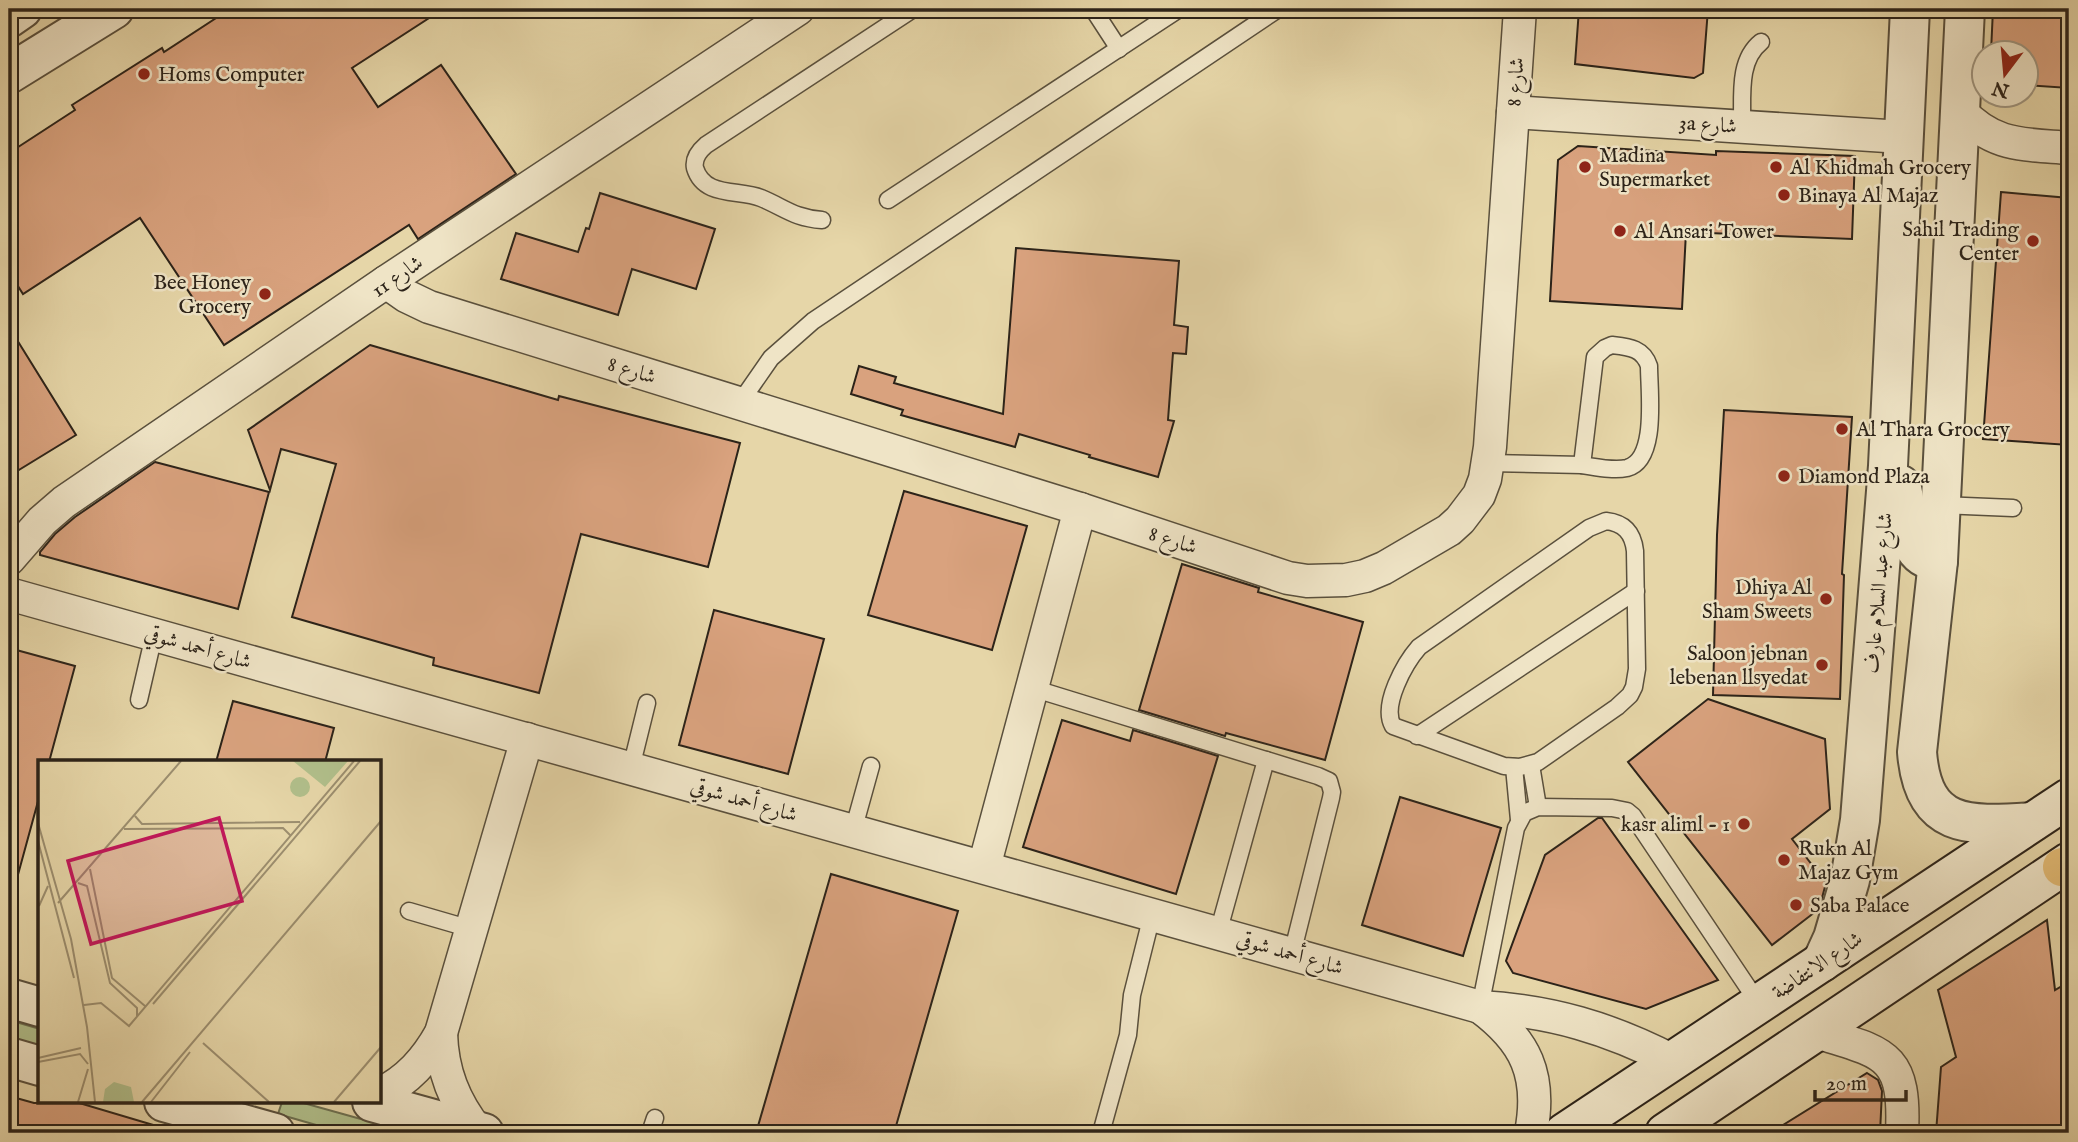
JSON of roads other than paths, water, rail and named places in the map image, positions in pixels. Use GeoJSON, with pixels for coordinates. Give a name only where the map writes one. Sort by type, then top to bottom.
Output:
{"type":"FeatureCollection","features":[{"type":"Feature","properties":{"kind":"street"},"geometry":{"type":"LineString","coordinates":[[9,18],[22,9]]}},
{"type":"Feature","properties":{"kind":"street"},"geometry":{"type":"LineString","coordinates":[[9,74],[18,57],[32,43],[83,9]]}},
{"type":"Feature","properties":{"kind":"street"},"geometry":{"type":"LineString","coordinates":[[9,74],[114,9]]}},
{"type":"Feature","properties":{"kind":"street","name":"شارع 11"},"geometry":{"type":"LineString","coordinates":[[9,559],[43,520],[64,502],[386,282],[798,9]]}},
{"type":"Feature","properties":{"kind":"street","name":"شارع 8"},"geometry":{"type":"LineString","coordinates":[[386,282],[429,307],[1080,509],[1288,578],[1317,582],[1346,580],[1384,568],[1449,530],[1479,495],[1488,463],[1520,9]]}},
{"type":"Feature","properties":{"kind":"street","name":"شارع عبد السلام عارف"},"geometry":{"type":"LineString","coordinates":[[1822,962],[1843,909],[1856,850],[1888,466],[1910,9]]}},
{"type":"Feature","properties":{"kind":"street"},"geometry":{"type":"LineString","coordinates":[[1965,9],[1938,561],[1917,752],[1921,779],[1934,804],[1956,820],[1984,825],[2032,822]]}},
{"type":"Feature","properties":{"kind":"street"},"geometry":{"type":"LineString","coordinates":[[1958,110],[1987,135],[2005,142],[2069,148]]}},
{"type":"Feature","properties":{"kind":"street","name":"3a شارع"},"geometry":{"type":"LineString","coordinates":[[1513,111],[1902,137]]}},
{"type":"Feature","properties":{"kind":"street"},"geometry":{"type":"LineString","coordinates":[[1888,466],[1902,485],[1912,547],[1923,557],[1938,561]]}},
{"type":"Feature","properties":{"kind":"street"},"geometry":{"type":"LineString","coordinates":[[984,867],[1080,509]]}},
{"type":"Feature","properties":{"kind":"street","name":"شارع أحمد شوقي"},"geometry":{"type":"LineString","coordinates":[[9,594],[1479,1007],[1513,1009],[1579,1022],[1688,1051]]}},
{"type":"Feature","properties":{"kind":"street"},"geometry":{"type":"LineString","coordinates":[[382,1093],[411,1074],[433,1048],[441,1033],[527,739]]}},
{"type":"Feature","properties":{"kind":"street","name":"شارع الانتفاضة"},"geometry":{"type":"LineString","coordinates":[[1564,1133],[2069,798]]}},
{"type":"Feature","properties":{"kind":"street"},"geometry":{"type":"LineString","coordinates":[[1665,1133],[2067,865]]}},
{"type":"Feature","properties":{"kind":"street"},"geometry":{"type":"LineString","coordinates":[[9,998],[38,1006]]}},
{"type":"Feature","properties":{"kind":"street","name":"شارع أحمد شوقي"},"geometry":{"type":"LineString","coordinates":[[1479,1007],[1502,1023],[1519,1045],[1531,1070],[1535,1098],[1531,1133]]}},
{"type":"Feature","properties":{"kind":"street"},"geometry":{"type":"LineString","coordinates":[[1816,1032],[1871,1048],[1886,1060],[1897,1076],[1902,1091],[1902,1133]]}},
{"type":"Feature","properties":{"kind":"street"},"geometry":{"type":"LineString","coordinates":[[441,1033],[444,1069],[450,1086],[467,1118],[481,1132]]}},
{"type":"Feature","properties":{"kind":"street"},"geometry":{"type":"LineString","coordinates":[[1645,1133],[1671,1105],[1718,1068],[1717,1056],[1688,1051]]}},
{"type":"Feature","properties":{"kind":"street"},"geometry":{"type":"LineString","coordinates":[[9,1057],[38,1065]]}},
{"type":"Feature","properties":{"kind":"street"},"geometry":{"type":"LineString","coordinates":[[168,1104],[203,1123],[275,1133]]}},
{"type":"Feature","properties":{"kind":"street"},"geometry":{"type":"LineString","coordinates":[[379,1104],[481,1132]]}},
{"type":"Feature","properties":{"kind":"lane"},"geometry":{"type":"LineString","coordinates":[[822,220],[796,216],[752,195],[705,184],[696,170],[696,156],[706,145],[913,9]]}},
{"type":"Feature","properties":{"kind":"lane"},"geometry":{"type":"LineString","coordinates":[[1093,9],[1119,49]]}},
{"type":"Feature","properties":{"kind":"lane"},"geometry":{"type":"LineString","coordinates":[[888,200],[1179,9]]}},
{"type":"Feature","properties":{"kind":"lane"},"geometry":{"type":"LineString","coordinates":[[739,404],[771,358],[791,338],[834,306],[1278,9]]}},
{"type":"Feature","properties":{"kind":"lane"},"geometry":{"type":"LineString","coordinates":[[1742,127],[1745,68],[1750,52],[1761,41]]}},
{"type":"Feature","properties":{"kind":"lane"},"geometry":{"type":"LineString","coordinates":[[1488,463],[1583,466],[1628,467],[1634,465],[1645,453],[1648,438],[1649,366],[1638,350],[1612,345],[1595,357],[1583,466]]}},
{"type":"Feature","properties":{"kind":"lane"},"geometry":{"type":"LineString","coordinates":[[1941,505],[2013,508]]}},
{"type":"Feature","properties":{"kind":"lane"},"geometry":{"type":"LineString","coordinates":[[1606,521],[1615,522],[1630,533],[1635,551],[1636,591],[1637,669],[1630,695],[1617,707],[1531,765],[1514,767],[1393,726],[1389,715],[1401,672],[1414,652],[1431,637],[1589,528],[1606,521]]}},
{"type":"Feature","properties":{"kind":"lane"},"geometry":{"type":"LineString","coordinates":[[1418,736],[1636,591]]}},
{"type":"Feature","properties":{"kind":"lane"},"geometry":{"type":"LineString","coordinates":[[139,700],[154,635]]}},
{"type":"Feature","properties":{"kind":"lane"},"geometry":{"type":"LineString","coordinates":[[1032,688],[1329,781],[1332,792],[1292,954]]}},
{"type":"Feature","properties":{"kind":"lane"},"geometry":{"type":"LineString","coordinates":[[631,768],[647,703]]}},
{"type":"Feature","properties":{"kind":"lane"},"geometry":{"type":"LineString","coordinates":[[1218,933],[1266,760]]}},
{"type":"Feature","properties":{"kind":"lane"},"geometry":{"type":"LineString","coordinates":[[1531,765],[1538,807]]}},
{"type":"Feature","properties":{"kind":"lane"},"geometry":{"type":"LineString","coordinates":[[853,831],[871,766]]}},
{"type":"Feature","properties":{"kind":"lane"},"geometry":{"type":"LineString","coordinates":[[1479,1007],[1519,820],[1514,767]]}},
{"type":"Feature","properties":{"kind":"lane"},"geometry":{"type":"LineString","coordinates":[[1519,820],[1524,813],[1538,807],[1612,807],[1627,811],[1633,816],[1759,1004]]}},
{"type":"Feature","properties":{"kind":"lane"},"geometry":{"type":"LineString","coordinates":[[408,911],[471,929]]}},
{"type":"Feature","properties":{"kind":"lane"},"geometry":{"type":"LineString","coordinates":[[1101,1133],[1128,1035],[1132,995],[1152,915]]}},
{"type":"Feature","properties":{"kind":"place","name":"Homs Computer"},"geometry":{"type":"Point","coordinates":[144,74]}},
{"type":"Feature","properties":{"kind":"place","name":"Madina Supermarket"},"geometry":{"type":"Point","coordinates":[1585,167]}},
{"type":"Feature","properties":{"kind":"place","name":"Al Khidmah Grocery"},"geometry":{"type":"Point","coordinates":[1776,167]}},
{"type":"Feature","properties":{"kind":"place","name":"Binaya Al Majaz"},"geometry":{"type":"Point","coordinates":[1784,195]}},
{"type":"Feature","properties":{"kind":"place","name":"Al Ansari Tower"},"geometry":{"type":"Point","coordinates":[1620,231]}},
{"type":"Feature","properties":{"kind":"place","name":"Sahil Trading Center"},"geometry":{"type":"Point","coordinates":[2033,241]}},
{"type":"Feature","properties":{"kind":"place","name":"Bee Honey Grocery"},"geometry":{"type":"Point","coordinates":[265,294]}},
{"type":"Feature","properties":{"kind":"place","name":"Al Thara Grocery"},"geometry":{"type":"Point","coordinates":[1842,429]}},
{"type":"Feature","properties":{"kind":"place","name":"Diamond Plaza"},"geometry":{"type":"Point","coordinates":[1784,476]}},
{"type":"Feature","properties":{"kind":"place","name":"Dhiya Al Sham Sweets"},"geometry":{"type":"Point","coordinates":[1826,599]}},
{"type":"Feature","properties":{"kind":"place","name":"Saloon jebnan lebenan llsyedat"},"geometry":{"type":"Point","coordinates":[1822,665]}},
{"type":"Feature","properties":{"kind":"place","name":"kasr aliml - 1"},"geometry":{"type":"Point","coordinates":[1744,824]}},
{"type":"Feature","properties":{"kind":"place","name":"Rukn Al Majaz Gym"},"geometry":{"type":"Point","coordinates":[1784,860]}},
{"type":"Feature","properties":{"kind":"place","name":"Saba Palace"},"geometry":{"type":"Point","coordinates":[1796,905]}}]}
